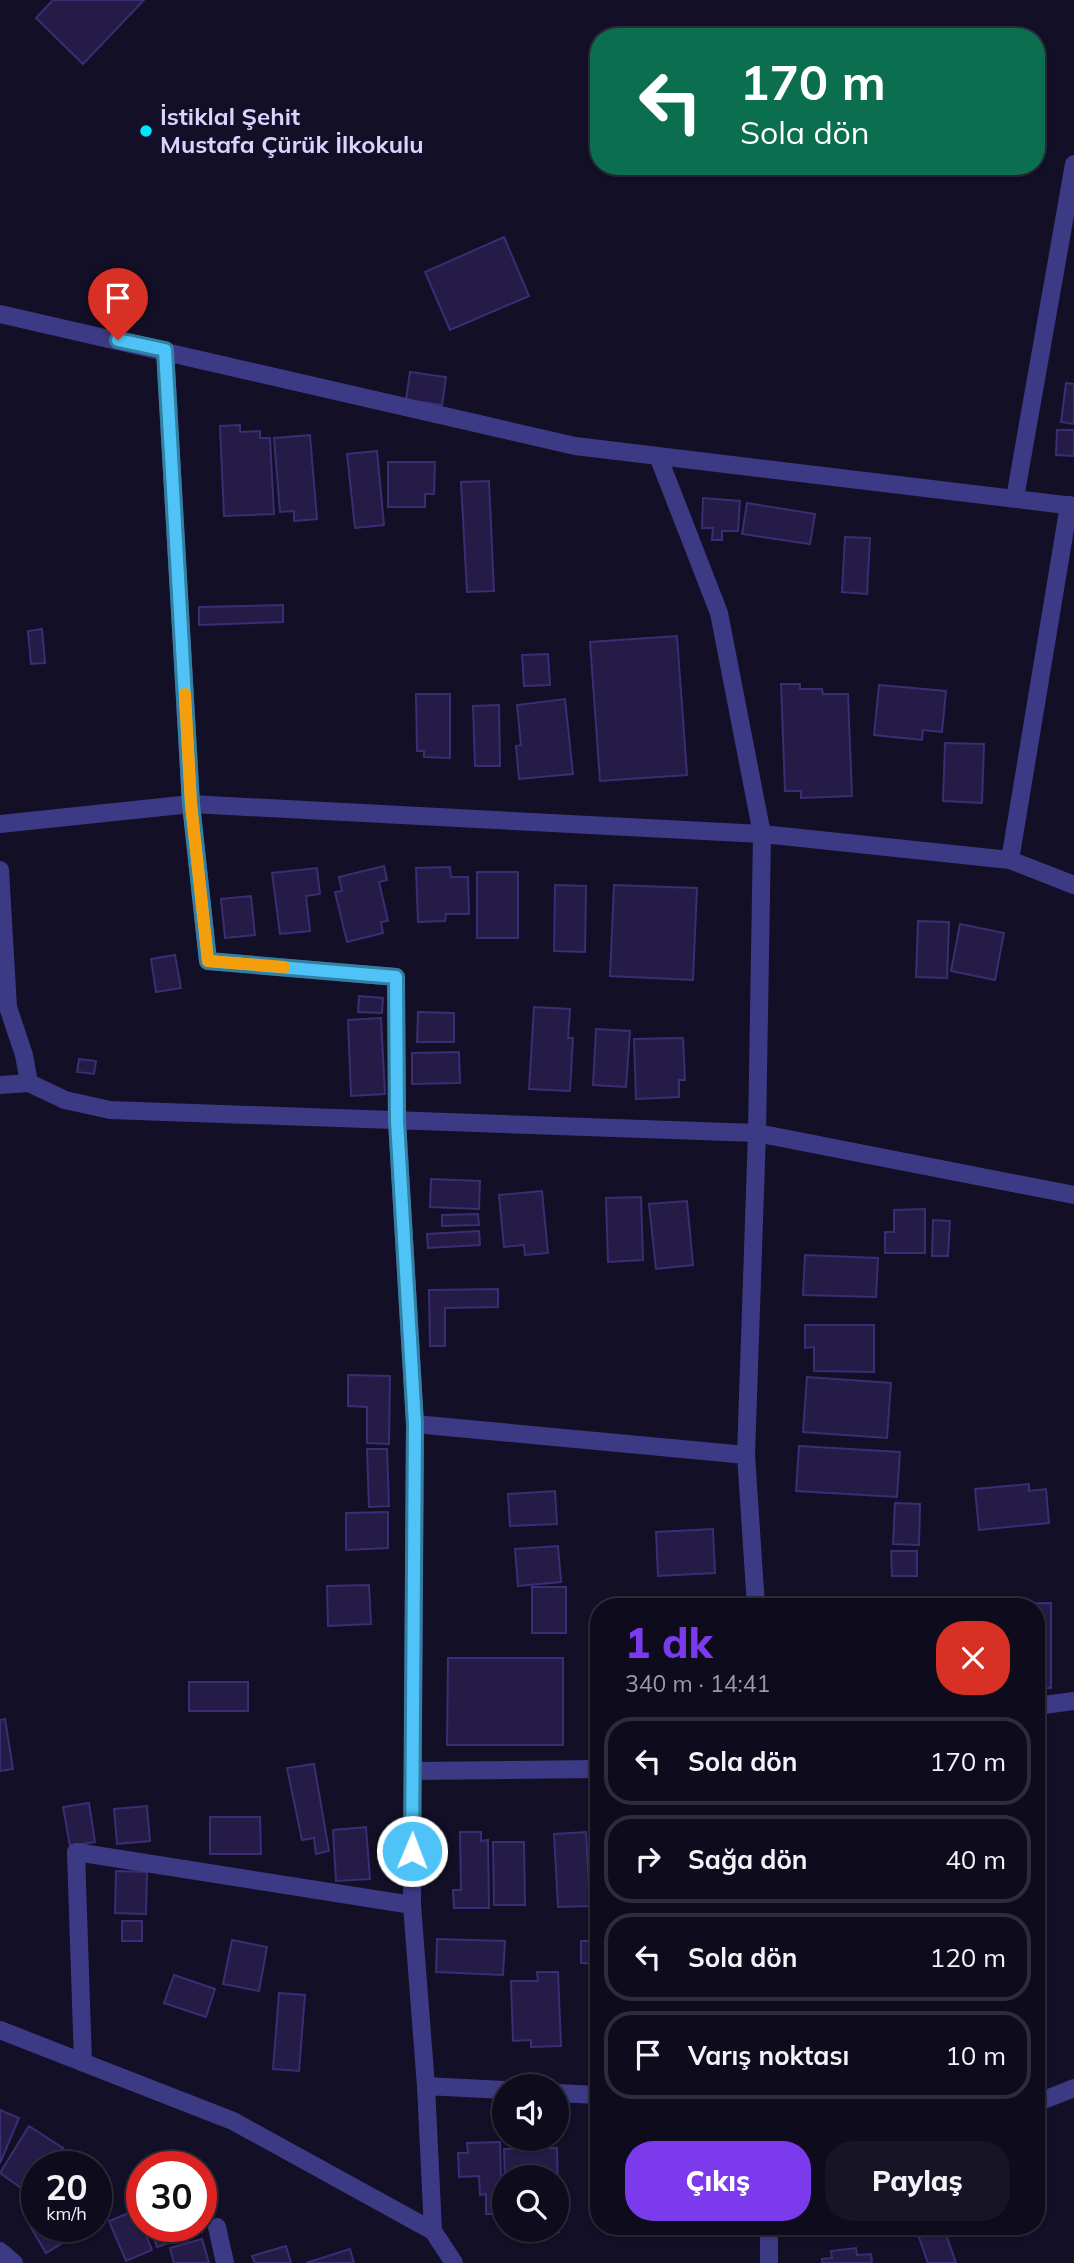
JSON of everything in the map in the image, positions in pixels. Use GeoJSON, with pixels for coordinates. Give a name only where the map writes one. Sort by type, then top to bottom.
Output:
{"type":"FeatureCollection","features":[{"type":"Feature","properties":{"kind":"street"},"geometry":{"type":"LineString","coordinates":[[1014,498],[1074,164]]}},
{"type":"Feature","properties":{"kind":"street"},"geometry":{"type":"LineString","coordinates":[[0,314],[575,446],[1071,505],[1010,860]]}},
{"type":"Feature","properties":{"kind":"street"},"geometry":{"type":"LineString","coordinates":[[165,350],[191,804],[208,961],[396,977],[397,1121],[415,1424],[411,1905],[426,2086],[433,2231]]}},
{"type":"Feature","properties":{"kind":"street"},"geometry":{"type":"LineString","coordinates":[[658,456],[719,613],[762,834],[757,1133],[746,1455],[755,1598]]}},
{"type":"Feature","properties":{"kind":"street"},"geometry":{"type":"LineString","coordinates":[[0,824],[191,804],[762,834],[1010,860],[1074,885]]}},
{"type":"Feature","properties":{"kind":"street"},"geometry":{"type":"LineString","coordinates":[[0,870],[8,1007],[24,1055],[29,1083]]}},
{"type":"Feature","properties":{"kind":"street"},"geometry":{"type":"LineString","coordinates":[[0,1085],[29,1083],[65,1100],[110,1110],[757,1133],[1074,1195]]}},
{"type":"Feature","properties":{"kind":"street"},"geometry":{"type":"LineString","coordinates":[[415,1424],[746,1455]]}},
{"type":"Feature","properties":{"kind":"street"},"geometry":{"type":"LineString","coordinates":[[1045,1705],[1074,1701]]}},
{"type":"Feature","properties":{"kind":"street"},"geometry":{"type":"LineString","coordinates":[[413,1771],[590,1769]]}},
{"type":"Feature","properties":{"kind":"street"},"geometry":{"type":"LineString","coordinates":[[83,2063],[76,1852],[411,1905]]}},
{"type":"Feature","properties":{"kind":"street"},"geometry":{"type":"LineString","coordinates":[[0,2030],[233,2121],[433,2231],[454,2263]]}},
{"type":"Feature","properties":{"kind":"street"},"geometry":{"type":"LineString","coordinates":[[426,2086],[492,2089]]}},
{"type":"Feature","properties":{"kind":"street"},"geometry":{"type":"LineString","coordinates":[[1045,2099],[1074,2088]]}},
{"type":"Feature","properties":{"kind":"street"},"geometry":{"type":"LineString","coordinates":[[569,2094],[590,2095]]}},
{"type":"Feature","properties":{"kind":"street"},"geometry":{"type":"LineString","coordinates":[[217,2227],[225,2263]]}},
{"type":"Feature","properties":{"kind":"street"},"geometry":{"type":"LineString","coordinates":[[769,2235],[769,2263]]}},
{"type":"Feature","properties":{"kind":"street"},"geometry":{"type":"LineString","coordinates":[[0,2251],[14,2263]]}},
{"type":"Feature","properties":{"kind":"building"},"geometry":{"type":"Polygon","coordinates":[[[53,0],[144,0],[83,64],[36,18],[53,0]]]}},
{"type":"Feature","properties":{"kind":"building"},"geometry":{"type":"Polygon","coordinates":[[[504,237],[529,296],[450,330],[425,272],[504,237]]]}},
{"type":"Feature","properties":{"kind":"building"},"geometry":{"type":"Polygon","coordinates":[[[410,372],[446,377],[442,405],[406,400],[410,372]]]}},
{"type":"Feature","properties":{"kind":"building"},"geometry":{"type":"Polygon","coordinates":[[[1066,383],[1074,384],[1074,424],[1061,422],[1066,383]]]}},
{"type":"Feature","properties":{"kind":"building"},"geometry":{"type":"Polygon","coordinates":[[[240,425],[240,432],[260,431],[260,438],[270,438],[274,514],[224,516],[220,426],[240,425]]]}},
{"type":"Feature","properties":{"kind":"building"},"geometry":{"type":"Polygon","coordinates":[[[1057,430],[1074,430],[1074,456],[1056,455],[1057,430]]]}},
{"type":"Feature","properties":{"kind":"building"},"geometry":{"type":"Polygon","coordinates":[[[310,435],[317,519],[294,521],[294,511],[280,512],[274,438],[310,435]]]}},
{"type":"Feature","properties":{"kind":"building"},"geometry":{"type":"Polygon","coordinates":[[[377,451],[384,525],[355,528],[347,454],[377,451]]]}},
{"type":"Feature","properties":{"kind":"building"},"geometry":{"type":"Polygon","coordinates":[[[388,462],[435,462],[434,494],[425,494],[425,507],[388,507],[388,462]]]}},
{"type":"Feature","properties":{"kind":"building"},"geometry":{"type":"Polygon","coordinates":[[[489,481],[494,591],[467,592],[461,482],[489,481]]]}},
{"type":"Feature","properties":{"kind":"building"},"geometry":{"type":"Polygon","coordinates":[[[703,498],[740,501],[738,531],[722,531],[722,540],[712,540],[713,528],[702,528],[703,498]]]}},
{"type":"Feature","properties":{"kind":"building"},"geometry":{"type":"Polygon","coordinates":[[[747,503],[815,514],[810,544],[742,534],[747,503]]]}},
{"type":"Feature","properties":{"kind":"building"},"geometry":{"type":"Polygon","coordinates":[[[845,537],[870,538],[867,594],[842,592],[845,537]]]}},
{"type":"Feature","properties":{"kind":"building"},"geometry":{"type":"Polygon","coordinates":[[[283,605],[283,622],[199,625],[199,607],[283,605]]]}},
{"type":"Feature","properties":{"kind":"building"},"geometry":{"type":"Polygon","coordinates":[[[42,629],[45,663],[31,664],[28,631],[42,629]]]}},
{"type":"Feature","properties":{"kind":"building"},"geometry":{"type":"Polygon","coordinates":[[[677,636],[687,775],[600,781],[590,642],[677,636]]]}},
{"type":"Feature","properties":{"kind":"building"},"geometry":{"type":"Polygon","coordinates":[[[548,654],[550,685],[524,686],[522,655],[548,654]]]}},
{"type":"Feature","properties":{"kind":"building"},"geometry":{"type":"Polygon","coordinates":[[[781,684],[800,684],[800,689],[822,689],[823,694],[848,694],[852,796],[801,798],[801,791],[785,791],[781,684]]]}},
{"type":"Feature","properties":{"kind":"building"},"geometry":{"type":"Polygon","coordinates":[[[879,685],[946,691],[942,732],[923,730],[922,740],[874,735],[879,685]]]}},
{"type":"Feature","properties":{"kind":"building"},"geometry":{"type":"Polygon","coordinates":[[[416,694],[450,694],[450,758],[424,757],[424,751],[417,751],[416,694]]]}},
{"type":"Feature","properties":{"kind":"building"},"geometry":{"type":"Polygon","coordinates":[[[565,699],[573,774],[519,779],[516,746],[521,745],[517,705],[565,699]]]}},
{"type":"Feature","properties":{"kind":"building"},"geometry":{"type":"Polygon","coordinates":[[[499,705],[500,766],[475,766],[473,706],[499,705]]]}},
{"type":"Feature","properties":{"kind":"building"},"geometry":{"type":"Polygon","coordinates":[[[945,743],[984,744],[982,803],[943,801],[945,743]]]}},
{"type":"Feature","properties":{"kind":"building"},"geometry":{"type":"Polygon","coordinates":[[[384,866],[387,880],[379,882],[388,921],[381,922],[383,933],[347,942],[335,892],[342,891],[339,877],[384,866]]]}},
{"type":"Feature","properties":{"kind":"building"},"geometry":{"type":"Polygon","coordinates":[[[450,867],[451,877],[468,877],[469,914],[446,914],[445,921],[418,922],[416,868],[450,867]]]}},
{"type":"Feature","properties":{"kind":"building"},"geometry":{"type":"Polygon","coordinates":[[[317,868],[320,894],[306,896],[310,931],[280,934],[272,873],[317,868]]]}},
{"type":"Feature","properties":{"kind":"building"},"geometry":{"type":"Polygon","coordinates":[[[477,872],[518,872],[518,938],[477,938],[477,872]]]}},
{"type":"Feature","properties":{"kind":"building"},"geometry":{"type":"Polygon","coordinates":[[[555,885],[586,886],[585,952],[554,951],[555,885]]]}},
{"type":"Feature","properties":{"kind":"building"},"geometry":{"type":"Polygon","coordinates":[[[614,885],[697,888],[693,980],[610,976],[614,885]]]}},
{"type":"Feature","properties":{"kind":"building"},"geometry":{"type":"Polygon","coordinates":[[[251,896],[255,935],[225,938],[221,899],[251,896]]]}},
{"type":"Feature","properties":{"kind":"building"},"geometry":{"type":"Polygon","coordinates":[[[918,921],[949,922],[947,978],[916,977],[918,921]]]}},
{"type":"Feature","properties":{"kind":"building"},"geometry":{"type":"Polygon","coordinates":[[[960,924],[1004,933],[995,980],[951,971],[960,924]]]}},
{"type":"Feature","properties":{"kind":"building"},"geometry":{"type":"Polygon","coordinates":[[[175,955],[181,988],[156,992],[151,959],[175,955]]]}},
{"type":"Feature","properties":{"kind":"building"},"geometry":{"type":"Polygon","coordinates":[[[359,996],[383,998],[382,1013],[358,1012],[359,996]]]}},
{"type":"Feature","properties":{"kind":"building"},"geometry":{"type":"Polygon","coordinates":[[[534,1007],[570,1009],[568,1038],[573,1038],[570,1091],[529,1089],[534,1007]]]}},
{"type":"Feature","properties":{"kind":"building"},"geometry":{"type":"Polygon","coordinates":[[[418,1012],[454,1013],[454,1042],[417,1042],[418,1012]]]}},
{"type":"Feature","properties":{"kind":"building"},"geometry":{"type":"Polygon","coordinates":[[[381,1018],[385,1094],[351,1096],[348,1020],[381,1018]]]}},
{"type":"Feature","properties":{"kind":"building"},"geometry":{"type":"Polygon","coordinates":[[[596,1029],[630,1031],[626,1087],[593,1085],[596,1029]]]}},
{"type":"Feature","properties":{"kind":"building"},"geometry":{"type":"Polygon","coordinates":[[[683,1038],[685,1080],[679,1080],[679,1097],[636,1099],[634,1039],[683,1038]]]}},
{"type":"Feature","properties":{"kind":"building"},"geometry":{"type":"Polygon","coordinates":[[[459,1052],[460,1083],[412,1084],[412,1053],[459,1052]]]}},
{"type":"Feature","properties":{"kind":"building"},"geometry":{"type":"Polygon","coordinates":[[[79,1059],[96,1061],[94,1074],[77,1072],[79,1059]]]}},
{"type":"Feature","properties":{"kind":"building"},"geometry":{"type":"Polygon","coordinates":[[[431,1179],[480,1181],[479,1209],[430,1207],[431,1179]]]}},
{"type":"Feature","properties":{"kind":"building"},"geometry":{"type":"Polygon","coordinates":[[[542,1191],[548,1253],[525,1255],[524,1245],[504,1247],[499,1195],[542,1191]]]}},
{"type":"Feature","properties":{"kind":"building"},"geometry":{"type":"Polygon","coordinates":[[[641,1197],[643,1260],[608,1262],[606,1198],[641,1197]]]}},
{"type":"Feature","properties":{"kind":"building"},"geometry":{"type":"Polygon","coordinates":[[[687,1201],[693,1265],[656,1269],[649,1204],[687,1201]]]}},
{"type":"Feature","properties":{"kind":"building"},"geometry":{"type":"Polygon","coordinates":[[[925,1209],[925,1253],[885,1253],[885,1232],[894,1232],[894,1210],[925,1209]]]}},
{"type":"Feature","properties":{"kind":"building"},"geometry":{"type":"Polygon","coordinates":[[[478,1214],[479,1225],[442,1226],[442,1215],[478,1214]]]}},
{"type":"Feature","properties":{"kind":"building"},"geometry":{"type":"Polygon","coordinates":[[[933,1220],[950,1221],[948,1256],[932,1256],[933,1220]]]}},
{"type":"Feature","properties":{"kind":"building"},"geometry":{"type":"Polygon","coordinates":[[[479,1231],[480,1245],[428,1248],[427,1234],[479,1231]]]}},
{"type":"Feature","properties":{"kind":"building"},"geometry":{"type":"Polygon","coordinates":[[[805,1255],[878,1258],[876,1297],[803,1295],[805,1255]]]}},
{"type":"Feature","properties":{"kind":"building"},"geometry":{"type":"Polygon","coordinates":[[[498,1289],[498,1307],[445,1308],[445,1346],[430,1346],[429,1290],[498,1289]]]}},
{"type":"Feature","properties":{"kind":"building"},"geometry":{"type":"Polygon","coordinates":[[[805,1325],[874,1325],[874,1372],[814,1371],[814,1347],[805,1348],[805,1325]]]}},
{"type":"Feature","properties":{"kind":"building"},"geometry":{"type":"Polygon","coordinates":[[[348,1375],[390,1376],[389,1444],[367,1443],[367,1407],[348,1406],[348,1375]]]}},
{"type":"Feature","properties":{"kind":"building"},"geometry":{"type":"Polygon","coordinates":[[[807,1377],[891,1383],[887,1438],[803,1432],[807,1377]]]}},
{"type":"Feature","properties":{"kind":"building"},"geometry":{"type":"Polygon","coordinates":[[[799,1446],[900,1452],[897,1497],[796,1491],[799,1446]]]}},
{"type":"Feature","properties":{"kind":"building"},"geometry":{"type":"Polygon","coordinates":[[[367,1449],[387,1449],[389,1506],[369,1507],[367,1449]]]}},
{"type":"Feature","properties":{"kind":"building"},"geometry":{"type":"Polygon","coordinates":[[[1029,1484],[1029,1491],[1046,1489],[1049,1523],[979,1530],[975,1489],[1029,1484]]]}},
{"type":"Feature","properties":{"kind":"building"},"geometry":{"type":"Polygon","coordinates":[[[555,1491],[557,1524],[510,1526],[508,1494],[555,1491]]]}},
{"type":"Feature","properties":{"kind":"building"},"geometry":{"type":"Polygon","coordinates":[[[895,1503],[920,1504],[919,1545],[893,1544],[895,1503]]]}},
{"type":"Feature","properties":{"kind":"building"},"geometry":{"type":"Polygon","coordinates":[[[388,1512],[388,1548],[346,1550],[346,1513],[388,1512]]]}},
{"type":"Feature","properties":{"kind":"building"},"geometry":{"type":"Polygon","coordinates":[[[713,1529],[715,1573],[658,1576],[656,1532],[713,1529]]]}},
{"type":"Feature","properties":{"kind":"building"},"geometry":{"type":"Polygon","coordinates":[[[558,1546],[561,1582],[518,1586],[515,1549],[558,1546]]]}},
{"type":"Feature","properties":{"kind":"building"},"geometry":{"type":"Polygon","coordinates":[[[891,1551],[917,1551],[917,1576],[892,1576],[891,1551]]]}},
{"type":"Feature","properties":{"kind":"building"},"geometry":{"type":"Polygon","coordinates":[[[369,1585],[371,1624],[328,1626],[327,1586],[369,1585]]]}},
{"type":"Feature","properties":{"kind":"building"},"geometry":{"type":"Polygon","coordinates":[[[532,1587],[566,1587],[566,1633],[532,1633],[532,1587]]]}},
{"type":"Feature","properties":{"kind":"building"},"geometry":{"type":"Polygon","coordinates":[[[1045,1603],[1051,1603],[1051,1688],[1045,1688],[1045,1603]]]}},
{"type":"Feature","properties":{"kind":"building"},"geometry":{"type":"Polygon","coordinates":[[[448,1658],[563,1658],[563,1745],[447,1745],[448,1658]]]}},
{"type":"Feature","properties":{"kind":"building"},"geometry":{"type":"Polygon","coordinates":[[[189,1682],[248,1682],[248,1711],[189,1711],[189,1682]]]}},
{"type":"Feature","properties":{"kind":"building"},"geometry":{"type":"Polygon","coordinates":[[[5,1719],[13,1769],[0,1771],[0,1720],[5,1719]]]}},
{"type":"Feature","properties":{"kind":"building"},"geometry":{"type":"Polygon","coordinates":[[[314,1764],[329,1851],[316,1854],[314,1838],[302,1840],[287,1768],[314,1764]]]}},
{"type":"Feature","properties":{"kind":"building"},"geometry":{"type":"Polygon","coordinates":[[[89,1803],[95,1842],[70,1846],[63,1807],[89,1803]]]}},
{"type":"Feature","properties":{"kind":"building"},"geometry":{"type":"Polygon","coordinates":[[[147,1806],[150,1841],[117,1844],[114,1809],[147,1806]]]}},
{"type":"Feature","properties":{"kind":"building"},"geometry":{"type":"Polygon","coordinates":[[[210,1817],[260,1817],[261,1854],[210,1854],[210,1817]]]}},
{"type":"Feature","properties":{"kind":"building"},"geometry":{"type":"Polygon","coordinates":[[[366,1827],[370,1879],[336,1881],[333,1830],[366,1827]]]}},
{"type":"Feature","properties":{"kind":"building"},"geometry":{"type":"Polygon","coordinates":[[[460,1832],[481,1832],[481,1841],[488,1840],[489,1908],[454,1908],[453,1890],[461,1890],[460,1832]]]}},
{"type":"Feature","properties":{"kind":"building"},"geometry":{"type":"Polygon","coordinates":[[[586,1832],[590,1906],[558,1907],[554,1834],[586,1832]]]}},
{"type":"Feature","properties":{"kind":"building"},"geometry":{"type":"Polygon","coordinates":[[[493,1842],[524,1842],[525,1905],[494,1905],[493,1842]]]}},
{"type":"Feature","properties":{"kind":"building"},"geometry":{"type":"Polygon","coordinates":[[[116,1871],[147,1872],[146,1914],[115,1913],[116,1871]]]}},
{"type":"Feature","properties":{"kind":"building"},"geometry":{"type":"Polygon","coordinates":[[[122,1921],[142,1921],[142,1941],[122,1941],[122,1921]]]}},
{"type":"Feature","properties":{"kind":"building"},"geometry":{"type":"Polygon","coordinates":[[[437,1939],[505,1941],[503,1975],[436,1972],[437,1939]]]}},
{"type":"Feature","properties":{"kind":"building"},"geometry":{"type":"Polygon","coordinates":[[[232,1940],[267,1947],[259,1991],[223,1984],[232,1940]]]}},
{"type":"Feature","properties":{"kind":"building"},"geometry":{"type":"Polygon","coordinates":[[[581,1941],[590,1941],[590,1964],[581,1963],[581,1941]]]}},
{"type":"Feature","properties":{"kind":"building"},"geometry":{"type":"Polygon","coordinates":[[[537,1972],[558,1972],[561,2046],[531,2047],[531,2040],[513,2041],[511,1981],[538,1981],[537,1972]]]}},
{"type":"Feature","properties":{"kind":"building"},"geometry":{"type":"Polygon","coordinates":[[[174,1975],[215,1989],[206,2017],[164,2003],[174,1975]]]}},
{"type":"Feature","properties":{"kind":"building"},"geometry":{"type":"Polygon","coordinates":[[[279,1993],[305,1995],[299,2071],[273,2069],[279,1993]]]}},
{"type":"Feature","properties":{"kind":"building"},"geometry":{"type":"Polygon","coordinates":[[[0,2110],[19,2118],[0,2163],[0,2110]]]}},
{"type":"Feature","properties":{"kind":"building"},"geometry":{"type":"Polygon","coordinates":[[[29,2126],[63,2148],[61,2151],[21,2151],[21,2188],[0,2173],[29,2126]]]}},
{"type":"Feature","properties":{"kind":"building"},"geometry":{"type":"Polygon","coordinates":[[[492,2142],[492,2151],[500,2151],[501,2165],[492,2165],[492,2214],[486,2214],[486,2194],[480,2195],[479,2176],[459,2177],[458,2153],[468,2153],[467,2143],[492,2142]]]}},
{"type":"Feature","properties":{"kind":"building"},"geometry":{"type":"Polygon","coordinates":[[[504,2151],[557,2151],[557,2165],[505,2165],[504,2151]]]}},
{"type":"Feature","properties":{"kind":"building"},"geometry":{"type":"Polygon","coordinates":[[[126,2214],[126,2242],[149,2242],[152,2250],[126,2261],[112,2228],[112,2220],[126,2214]]]}},
{"type":"Feature","properties":{"kind":"building"},"geometry":{"type":"Polygon","coordinates":[[[918,2235],[946,2235],[956,2263],[928,2263],[918,2235]]]}},
{"type":"Feature","properties":{"kind":"building"},"geometry":{"type":"Polygon","coordinates":[[[39,2242],[64,2242],[46,2253],[39,2242]]]}},
{"type":"Feature","properties":{"kind":"building"},"geometry":{"type":"Polygon","coordinates":[[[155,2242],[172,2242],[157,2247],[155,2242]]]}},
{"type":"Feature","properties":{"kind":"building"},"geometry":{"type":"Polygon","coordinates":[[[203,2242],[209,2263],[174,2263],[170,2248],[203,2242]]]}},
{"type":"Feature","properties":{"kind":"building"},"geometry":{"type":"Polygon","coordinates":[[[286,2246],[291,2263],[255,2263],[252,2256],[286,2246]]]}},
{"type":"Feature","properties":{"kind":"building"},"geometry":{"type":"Polygon","coordinates":[[[856,2248],[857,2255],[871,2254],[872,2263],[822,2263],[822,2259],[832,2258],[831,2251],[856,2248]]]}},
{"type":"Feature","properties":{"kind":"building"},"geometry":{"type":"Polygon","coordinates":[[[350,2249],[354,2263],[306,2263],[350,2249]]]}},
{"type":"Feature","properties":{"kind":"slow traffic"},"geometry":{"type":"LineString","coordinates":[[185,694],[191,804],[208,961],[284,967]]}},
{"type":"Feature","properties":{"kind":"place","name":"İstiklal Şehit Mustafa Çürük İlkokulu"},"geometry":{"type":"Point","coordinates":[146,131]}},
{"type":"Feature","properties":{"kind":"route"},"geometry":{"type":"LineString","coordinates":[[118,340],[165,350],[191,804],[208,961],[396,977],[397,1121],[415,1424],[412,1851]]}}]}
